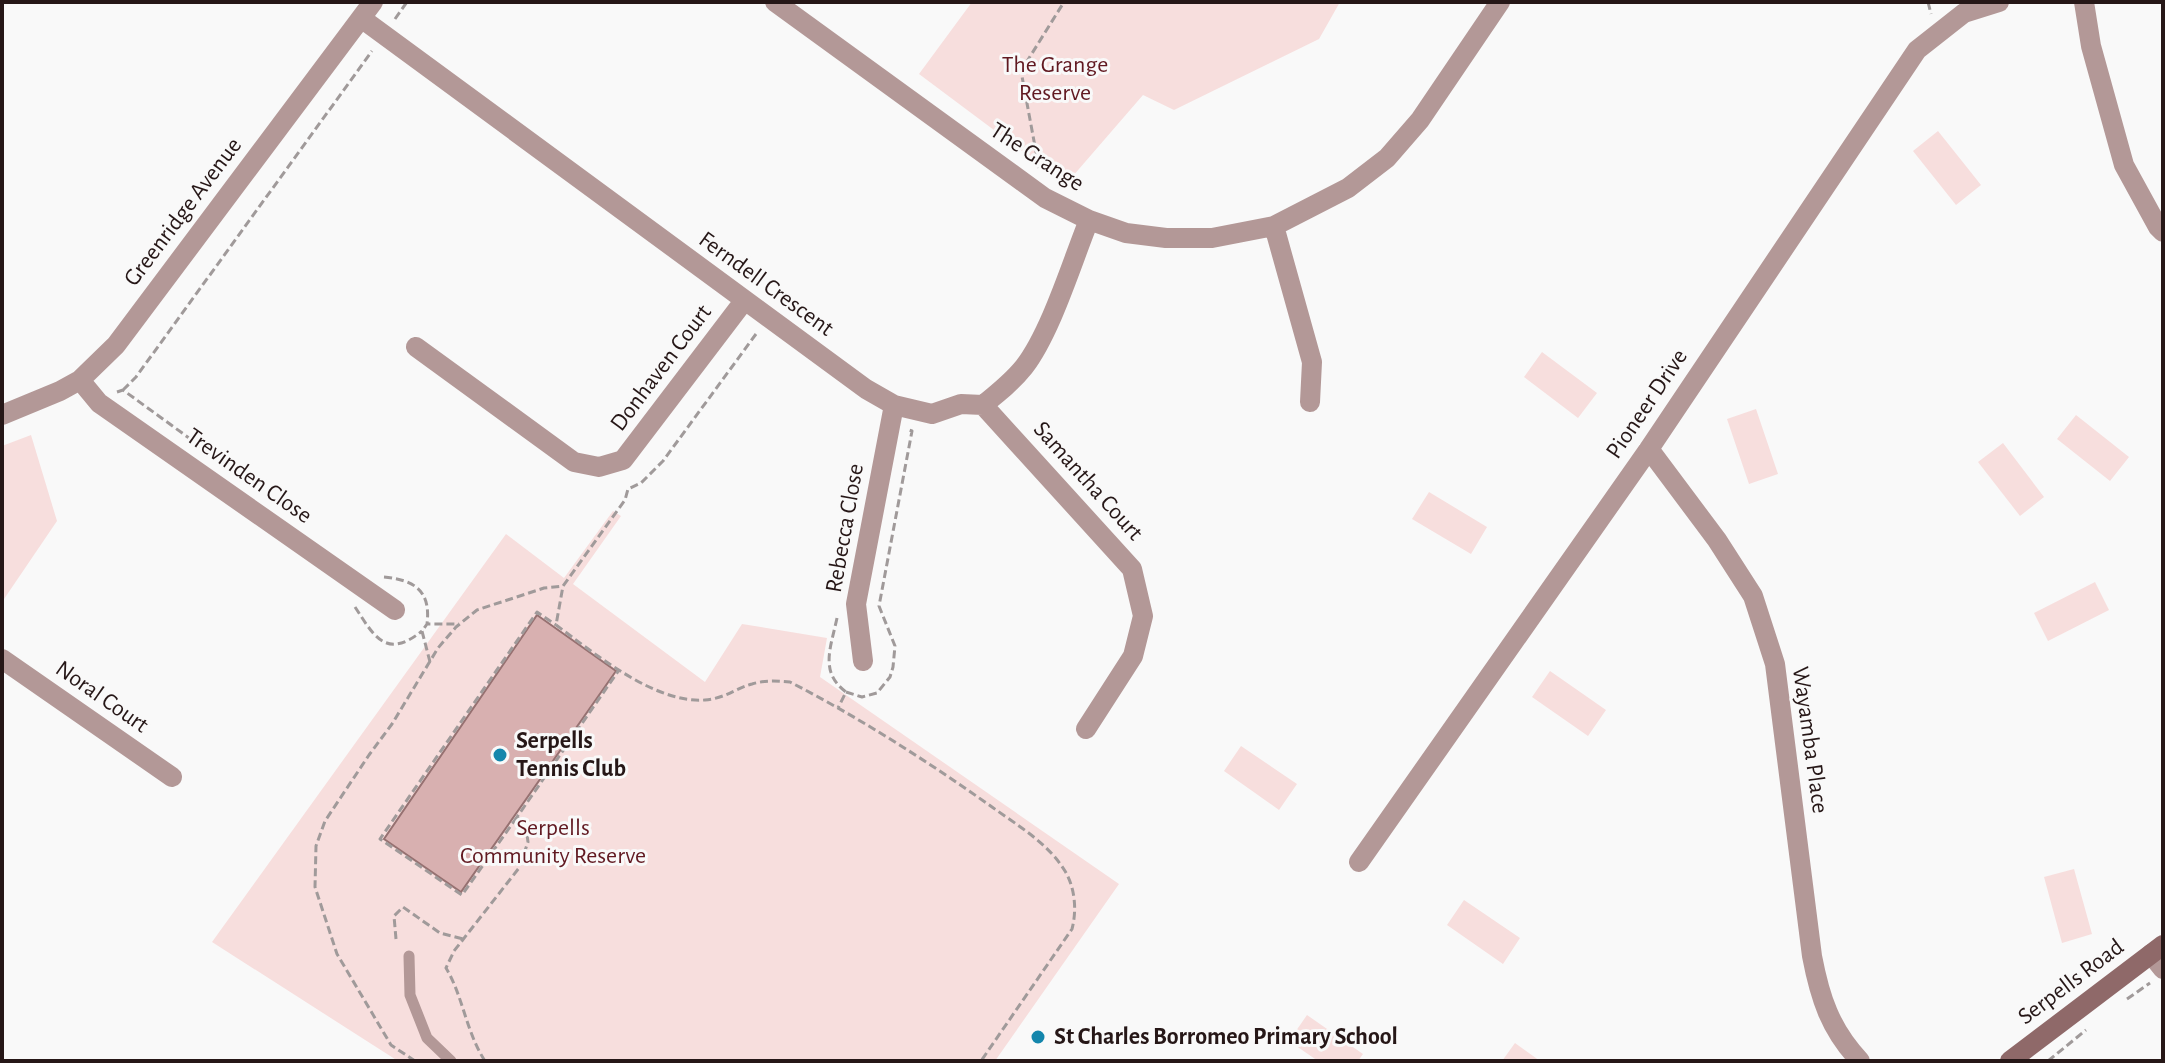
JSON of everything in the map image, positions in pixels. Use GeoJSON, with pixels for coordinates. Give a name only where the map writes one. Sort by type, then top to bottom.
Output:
{"type":"FeatureCollection","features":[{"type":"Feature","properties":{"kind":"street","name":"The Grange"},"geometry":{"type":"LineString","coordinates":[[775,2],[1045,198],[1089,220],[1126,233],[1166,238],[1212,238],[1274,226],[1348,188],[1387,158],[1427,109],[1500,2]]}},
{"type":"Feature","properties":{"kind":"street","name":"Pioneer Drive"},"geometry":{"type":"LineString","coordinates":[[1359,862],[1649,449],[1917,50],[1964,13],[1999,2]]}},
{"type":"Feature","properties":{"kind":"street"},"geometry":{"type":"LineString","coordinates":[[2084,2],[2091,46],[2124,165],[2163,232]]}},
{"type":"Feature","properties":{"kind":"street","name":"Ferndell Crescent"},"geometry":{"type":"LineString","coordinates":[[367,10],[384,34],[866,389],[894,405],[932,414],[961,404],[983,405]]}},
{"type":"Feature","properties":{"kind":"street","name":"Greenridge Avenue"},"geometry":{"type":"LineString","coordinates":[[2,415],[80,380],[116,345],[367,10]]}},
{"type":"Feature","properties":{"kind":"street"},"geometry":{"type":"LineString","coordinates":[[983,405],[1025,365],[1043,335],[1089,220]]}},
{"type":"Feature","properties":{"kind":"street"},"geometry":{"type":"LineString","coordinates":[[1274,226],[1312,362],[1310,402]]}},
{"type":"Feature","properties":{"kind":"street","name":"Donhaven Court"},"geometry":{"type":"LineString","coordinates":[[416,347],[574,462],[599,467],[623,460],[744,301]]}},
{"type":"Feature","properties":{"kind":"street","name":"Trevinden Close"},"geometry":{"type":"LineString","coordinates":[[80,380],[99,403],[395,610]]}},
{"type":"Feature","properties":{"kind":"street","name":"Rebecca Close"},"geometry":{"type":"LineString","coordinates":[[863,661],[856,604],[894,405]]}},
{"type":"Feature","properties":{"kind":"street","name":"Samantha Court"},"geometry":{"type":"LineString","coordinates":[[983,405],[1132,569],[1143,616],[1133,656],[1086,729]]}},
{"type":"Feature","properties":{"kind":"street","name":"Wayamba Place"},"geometry":{"type":"LineString","coordinates":[[1649,449],[1717,540],[1753,596],[1775,664],[1820,998],[1843,1043],[1860,1061]]}},
{"type":"Feature","properties":{"kind":"street","name":"Noral Court"},"geometry":{"type":"LineString","coordinates":[[2,659],[172,777]]}},
{"type":"Feature","properties":{"kind":"street","name":"Serpells Road"},"geometry":{"type":"LineString","coordinates":[[2010,1061],[2157,963]]}},
{"type":"Feature","properties":{"kind":"lane"},"geometry":{"type":"LineString","coordinates":[[409,956],[410,995],[421,1024],[427,1038],[451,1061]]}},
{"type":"Feature","properties":{"kind":"path"},"geometry":{"type":"LineString","coordinates":[[123,390],[136,377],[407,2]]}},
{"type":"Feature","properties":{"kind":"path"},"geometry":{"type":"LineString","coordinates":[[1045,198],[1021,71],[1064,2]]}},
{"type":"Feature","properties":{"kind":"path"},"geometry":{"type":"LineString","coordinates":[[556,625],[563,586],[625,500],[628,489],[641,483],[663,461],[756,334]]}},
{"type":"Feature","properties":{"kind":"path"},"geometry":{"type":"LineString","coordinates":[[415,1061],[391,1045],[337,954],[315,887],[316,846],[325,821],[392,724],[438,648],[459,624],[477,610],[510,597],[563,586]]}},
{"type":"Feature","properties":{"kind":"path"},"geometry":{"type":"LineString","coordinates":[[619,670],[462,895],[380,839],[537,612],[619,670],[672,695],[701,700],[728,696],[750,684],[790,682],[885,735],[965,788],[1050,852],[1071,881],[1075,905],[1072,929],[981,1061]]}},
{"type":"Feature","properties":{"kind":"path"},"geometry":{"type":"LineString","coordinates":[[430,663],[422,631],[427,624],[459,624]]}},
{"type":"Feature","properties":{"kind":"path"},"geometry":{"type":"LineString","coordinates":[[485,1061],[464,1018],[456,984],[446,968],[454,951],[519,868],[528,842],[526,827],[517,817]]}},
{"type":"Feature","properties":{"kind":"path"},"geometry":{"type":"LineString","coordinates":[[396,939],[394,916],[403,907],[440,933],[463,939]]}},
{"type":"Feature","properties":{"kind":"path"},"geometry":{"type":"LineString","coordinates":[[2125,1001],[2157,963]]}},
{"type":"Feature","properties":{"kind":"path"},"geometry":{"type":"LineString","coordinates":[[2048,1061],[2090,1027]]}},
{"type":"Feature","properties":{"kind":"green space","name":"The Grange Reserve"},"geometry":{"type":"Polygon","coordinates":[[[972,2],[1340,2],[1319,39],[1174,110],[1143,95],[1066,184],[919,74],[972,2]]]}},
{"type":"Feature","properties":{"kind":"green space"},"geometry":{"type":"Polygon","coordinates":[[[1938,131],[1981,185],[1956,205],[1913,151],[1938,131]]]}},
{"type":"Feature","properties":{"kind":"green space"},"geometry":{"type":"Polygon","coordinates":[[[1542,352],[1597,393],[1578,418],[1524,377],[1542,352]]]}},
{"type":"Feature","properties":{"kind":"green space"},"geometry":{"type":"Polygon","coordinates":[[[1756,409],[1778,474],[1749,484],[1727,419],[1756,409]]]}},
{"type":"Feature","properties":{"kind":"green space"},"geometry":{"type":"Polygon","coordinates":[[[2076,415],[2129,457],[2110,481],[2057,439],[2076,415]]]}},
{"type":"Feature","properties":{"kind":"green space"},"geometry":{"type":"Polygon","coordinates":[[[31,435],[57,521],[2,602],[2,446],[31,435]]]}},
{"type":"Feature","properties":{"kind":"green space"},"geometry":{"type":"Polygon","coordinates":[[[2003,443],[2044,497],[2020,516],[1978,462],[2003,443]]]}},
{"type":"Feature","properties":{"kind":"green space"},"geometry":{"type":"Polygon","coordinates":[[[1429,492],[1487,527],[1471,554],[1412,519],[1429,492]]]}},
{"type":"Feature","properties":{"kind":"green space","name":"Serpells Community Reserve"},"geometry":{"type":"Polygon","coordinates":[[[613,511],[621,516],[573,584],[705,682],[742,624],[827,638],[820,677],[1119,884],[995,1061],[398,1061],[212,942],[506,534],[564,578],[613,511]]]}},
{"type":"Feature","properties":{"kind":"green space"},"geometry":{"type":"Polygon","coordinates":[[[2095,582],[2109,610],[2048,641],[2034,613],[2095,582]]]}},
{"type":"Feature","properties":{"kind":"green space"},"geometry":{"type":"Polygon","coordinates":[[[1550,671],[1606,710],[1588,736],[1532,697],[1550,671]]]}},
{"type":"Feature","properties":{"kind":"green space"},"geometry":{"type":"Polygon","coordinates":[[[1241,746],[1297,784],[1279,810],[1224,771],[1241,746]]]}},
{"type":"Feature","properties":{"kind":"green space"},"geometry":{"type":"Polygon","coordinates":[[[2074,869],[2092,934],[2062,943],[2044,877],[2074,869]]]}},
{"type":"Feature","properties":{"kind":"green space"},"geometry":{"type":"Polygon","coordinates":[[[1464,900],[1520,938],[1503,964],[1447,925],[1464,900]]]}},
{"type":"Feature","properties":{"kind":"green space"},"geometry":{"type":"Polygon","coordinates":[[[1307,1015],[1363,1054],[1358,1061],[1318,1061],[1289,1041],[1307,1015]]]}},
{"type":"Feature","properties":{"kind":"green space"},"geometry":{"type":"Polygon","coordinates":[[[1515,1043],[1540,1061],[1502,1061],[1515,1043]]]}},
{"type":"Feature","properties":{"kind":"building","name":"Serpells Tennis Club"},"geometry":{"type":"Polygon","coordinates":[[[537,615],[616,671],[461,892],[384,839],[537,615]]]}},
{"type":"Feature","properties":{"kind":"place","name":"Serpells Tennis Club"},"geometry":{"type":"Point","coordinates":[500,755]}},
{"type":"Feature","properties":{"kind":"place","name":"St Charles Borromeo Primary School"},"geometry":{"type":"Point","coordinates":[1038,1037]}}]}
